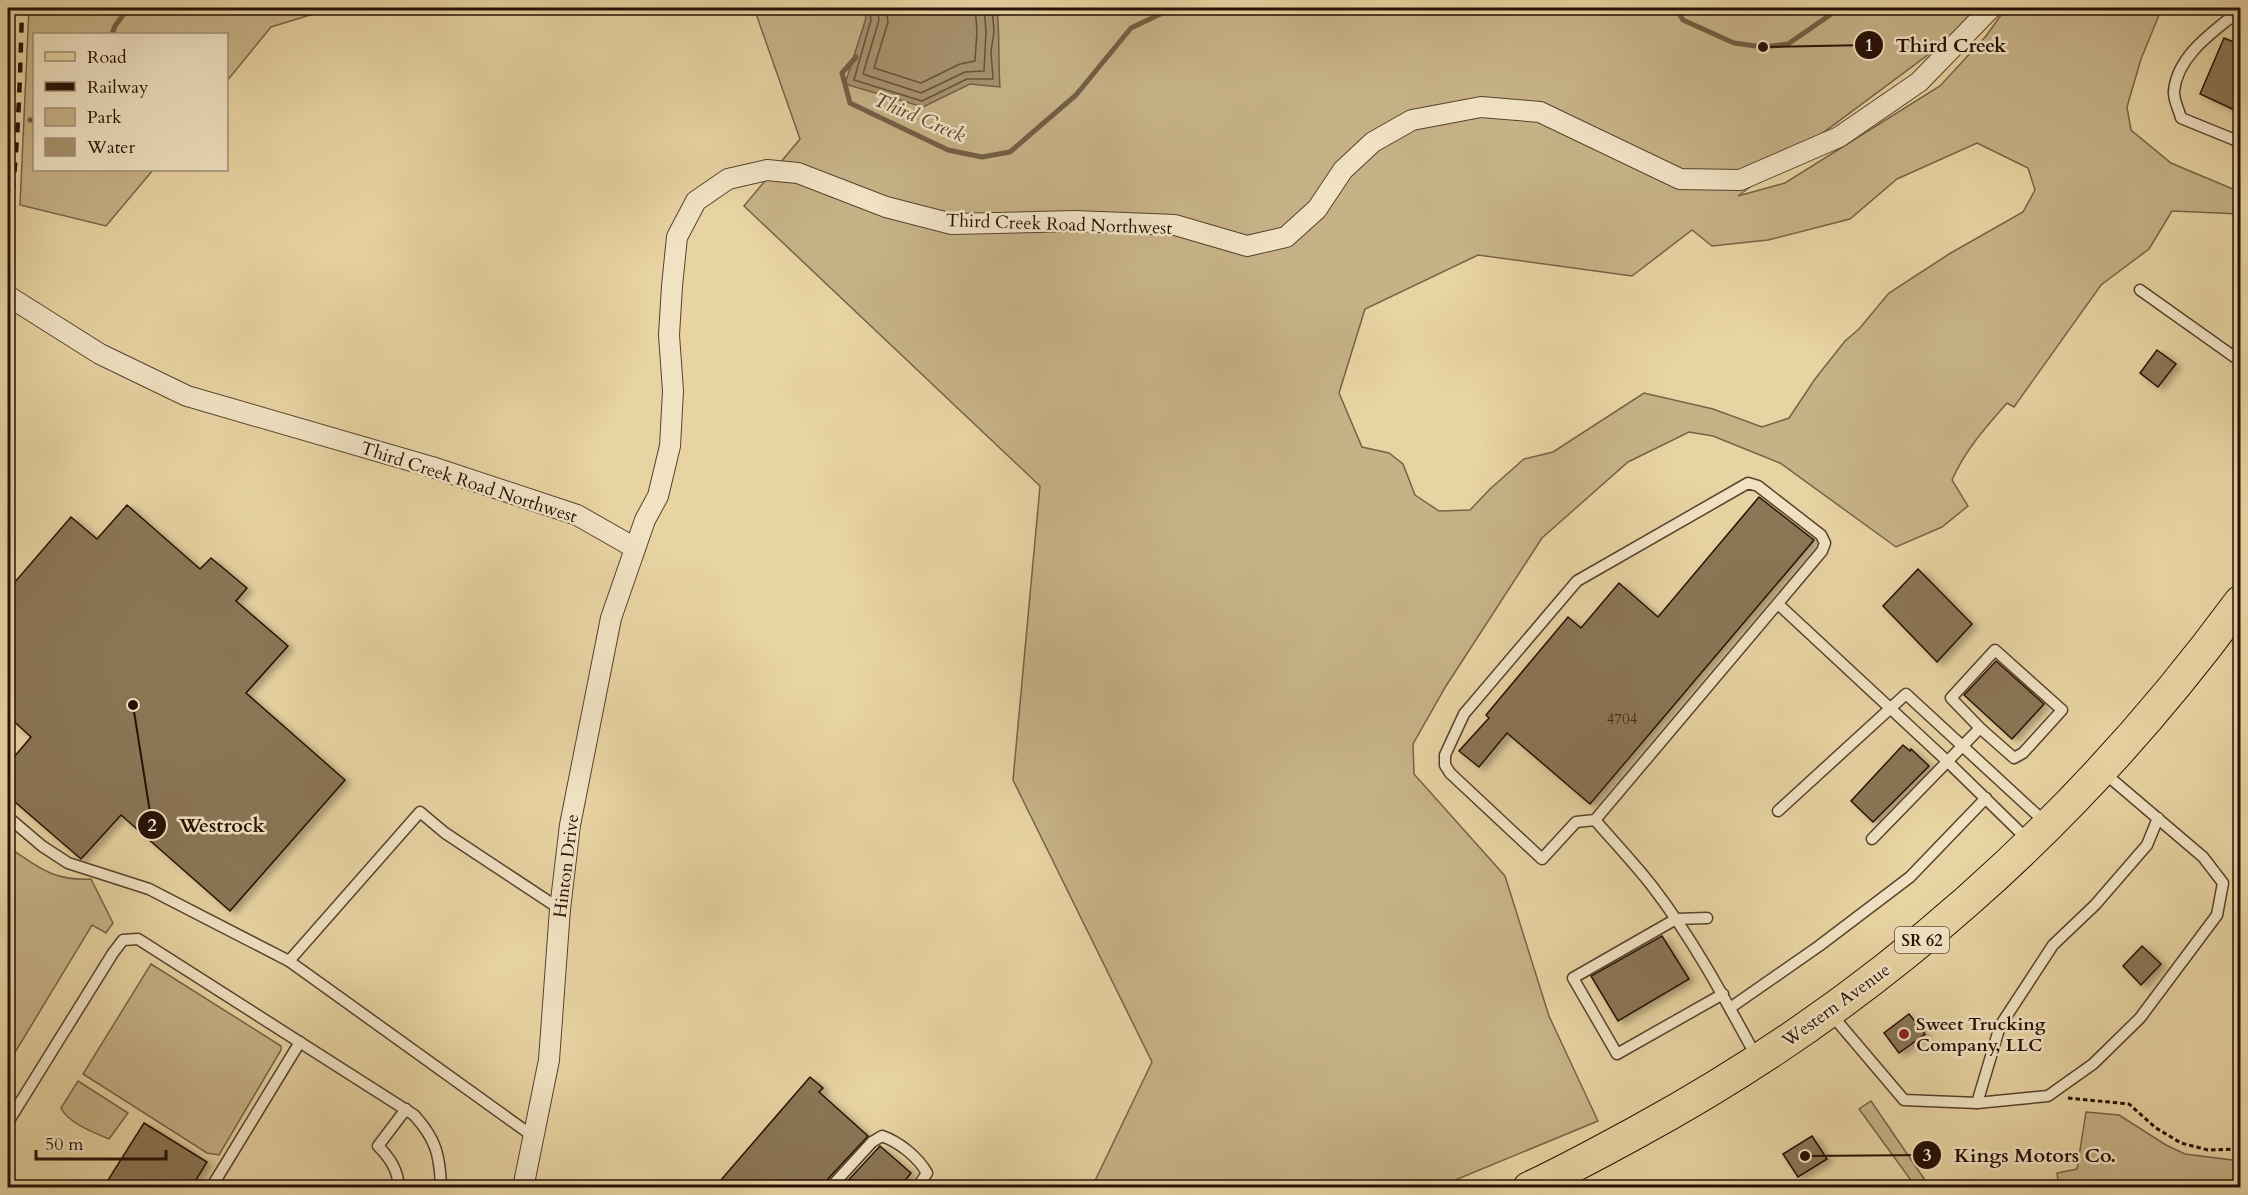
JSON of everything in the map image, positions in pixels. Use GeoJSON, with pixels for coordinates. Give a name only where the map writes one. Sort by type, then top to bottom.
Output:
{"type":"FeatureCollection","features":[{"type":"Feature","properties":{"kind":"main road","name":"Western Avenue"},"geometry":{"type":"LineString","coordinates":[[1529,1188],[1678,1110],[1759,1061],[1830,1012],[1905,954],[1969,901],[2041,835],[2102,771],[2159,706],[2241,602]]}},
{"type":"Feature","properties":{"kind":"street","name":"Third Creek Road Northwest"},"geometry":{"type":"LineString","coordinates":[[8,296],[100,354],[187,396],[432,467],[577,515],[635,548],[645,520],[658,496],[670,446],[673,392],[669,335],[677,237],[696,201],[728,179],[767,170],[798,173],[886,207],[952,224],[1075,222],[1175,225],[1247,246],[1286,237],[1317,209],[1343,170],[1373,142],[1412,120],[1481,106],[1540,112],[1680,178],[1740,180],[1848,131],[1919,82],[1991,8]]}},
{"type":"Feature","properties":{"kind":"street","name":"Hinton Drive"},"geometry":{"type":"LineString","coordinates":[[523,1188],[549,1060],[560,909],[570,825],[611,618],[635,548]]}},
{"type":"Feature","properties":{"kind":"lane"},"geometry":{"type":"LineString","coordinates":[[2241,20],[2230,18],[2201,41],[2179,73],[2173,93],[2181,118],[2241,142]]}},
{"type":"Feature","properties":{"kind":"lane"},"geometry":{"type":"LineString","coordinates":[[2140,290],[2241,361]]}},
{"type":"Feature","properties":{"kind":"lane"},"geometry":{"type":"LineString","coordinates":[[1748,483],[1758,486],[1821,535],[1825,543],[1822,551],[1595,820],[1576,822],[1542,859],[1450,773],[1445,765],[1445,755],[1464,714],[1577,581],[1748,483]]}},
{"type":"Feature","properties":{"kind":"lane"},"geometry":{"type":"LineString","coordinates":[[1778,604],[1986,798],[2041,835]]}},
{"type":"Feature","properties":{"kind":"lane"},"geometry":{"type":"LineString","coordinates":[[1995,650],[2062,710],[2024,753],[2014,758],[1980,728],[1952,698],[1995,650]]}},
{"type":"Feature","properties":{"kind":"lane"},"geometry":{"type":"LineString","coordinates":[[1778,811],[1905,694],[1961,746],[2041,835]]}},
{"type":"Feature","properties":{"kind":"lane"},"geometry":{"type":"LineString","coordinates":[[1872,839],[1980,728]]}},
{"type":"Feature","properties":{"kind":"lane"},"geometry":{"type":"LineString","coordinates":[[1830,1012],[1904,1100],[1977,1103],[2048,1096],[2093,1064],[2140,1018],[2217,915],[2223,883],[2203,856],[2102,771]]}},
{"type":"Feature","properties":{"kind":"lane"},"geometry":{"type":"LineString","coordinates":[[1730,1008],[1819,946],[1910,877],[1986,798]]}},
{"type":"Feature","properties":{"kind":"lane"},"geometry":{"type":"LineString","coordinates":[[289,961],[420,812],[445,833],[560,909]]}},
{"type":"Feature","properties":{"kind":"lane"},"geometry":{"type":"LineString","coordinates":[[8,817],[42,846],[68,862],[149,890],[289,961],[534,1137]]}},
{"type":"Feature","properties":{"kind":"lane"},"geometry":{"type":"LineString","coordinates":[[1977,1103],[2000,1026],[2054,945],[2095,905],[2147,845],[2158,818]]}},
{"type":"Feature","properties":{"kind":"lane"},"geometry":{"type":"LineString","coordinates":[[1595,820],[1651,885],[1676,919],[1723,994],[1759,1061]]}},
{"type":"Feature","properties":{"kind":"lane"},"geometry":{"type":"LineString","coordinates":[[1707,918],[1676,919],[1573,978],[1617,1054],[1723,994]]}},
{"type":"Feature","properties":{"kind":"lane"},"geometry":{"type":"LineString","coordinates":[[8,1122],[106,963],[123,940],[138,939],[414,1115],[428,1130],[440,1160],[441,1188]]}},
{"type":"Feature","properties":{"kind":"lane"},"geometry":{"type":"LineString","coordinates":[[211,1188],[300,1042]]}},
{"type":"Feature","properties":{"kind":"lane"},"geometry":{"type":"LineString","coordinates":[[399,1188],[398,1174],[387,1155],[378,1146],[406,1109]]}},
{"type":"Feature","properties":{"kind":"lane"},"geometry":{"type":"LineString","coordinates":[[830,1188],[872,1142],[882,1136],[890,1139],[921,1163],[927,1173],[917,1188]]}},
{"type":"Feature","properties":{"kind":"path"},"geometry":{"type":"LineString","coordinates":[[2048,1096],[2129,1104],[2156,1128],[2181,1143],[2208,1150],[2241,1149]]}},
{"type":"Feature","properties":{"kind":"green space"},"geometry":{"type":"Polygon","coordinates":[[[29,8],[333,8],[271,27],[228,80],[228,33],[33,33],[33,171],[152,171],[106,226],[20,205],[29,8]]]}},
{"type":"Feature","properties":{"kind":"green space"},"geometry":{"type":"Polygon","coordinates":[[[754,8],[1991,8],[1738,196],[1785,183],[1940,86],[1986,36],[2006,8],[2162,8],[2141,59],[2127,107],[2131,130],[2171,163],[2240,192],[2240,214],[2172,211],[2149,249],[2101,285],[2014,407],[2007,403],[1970,449],[1952,480],[1968,506],[1942,527],[1896,547],[1780,463],[1713,436],[1689,432],[1628,462],[1542,538],[1446,686],[1413,744],[1414,774],[1505,876],[1549,1016],[1598,1121],[1436,1188],[1092,1187],[1152,1062],[1013,780],[1040,486],[744,206],[800,139],[754,8]],[[1977,143],[1897,179],[1850,219],[1768,240],[1712,246],[1692,230],[1632,276],[1478,255],[1365,309],[1339,393],[1362,447],[1389,453],[1403,464],[1415,495],[1439,511],[1470,510],[1524,459],[1553,452],[1644,393],[1713,409],[1762,427],[1789,418],[1815,379],[1845,341],[1859,329],[1889,293],[1949,254],[2023,212],[2035,190],[2028,168],[1977,143]]]}},
{"type":"Feature","properties":{"kind":"green space"},"geometry":{"type":"Polygon","coordinates":[[[8,847],[56,875],[66,878],[91,879],[113,923],[106,933],[92,925],[8,1064],[8,847]]]}},
{"type":"Feature","properties":{"kind":"green space"},"geometry":{"type":"Polygon","coordinates":[[[151,964],[281,1046],[281,1050],[219,1155],[207,1153],[83,1074],[151,964]]]}},
{"type":"Feature","properties":{"kind":"green space"},"geometry":{"type":"Polygon","coordinates":[[[78,1081],[128,1113],[109,1139],[76,1123],[61,1108],[78,1081]]]}},
{"type":"Feature","properties":{"kind":"green space"},"geometry":{"type":"Polygon","coordinates":[[[1871,1101],[1925,1180],[1921,1187],[1911,1187],[1913,1183],[1859,1109],[1871,1101]]]}},
{"type":"Feature","properties":{"kind":"green space"},"geometry":{"type":"Polygon","coordinates":[[[2086,1112],[2119,1115],[2166,1145],[2185,1154],[2240,1161],[2240,1187],[2059,1187],[2057,1173],[2077,1169],[2086,1112]]]}},
{"type":"Feature","properties":{"kind":"water"},"geometry":{"type":"Polygon","coordinates":[[[863,8],[997,8],[1000,87],[970,84],[923,107],[845,84],[866,18],[863,8]]]}},
{"type":"Feature","properties":{"kind":"building"},"geometry":{"type":"Polygon","coordinates":[[[2224,38],[2241,45],[2241,113],[2200,94],[2224,38]]]}},
{"type":"Feature","properties":{"kind":"building"},"geometry":{"type":"Polygon","coordinates":[[[2157,350],[2176,364],[2158,387],[2140,373],[2157,350]]]}},
{"type":"Feature","properties":{"kind":"building"},"geometry":{"type":"Polygon","coordinates":[[[1759,497],[1814,540],[1590,804],[1507,733],[1479,767],[1459,751],[1489,718],[1486,715],[1568,617],[1581,628],[1619,583],[1658,617],[1759,497]]]}},
{"type":"Feature","properties":{"kind":"building"},"geometry":{"type":"Polygon","coordinates":[[[127,505],[200,569],[211,558],[247,588],[236,601],[288,646],[246,693],[345,780],[230,911],[121,815],[81,859],[8,796],[8,764],[31,737],[8,716],[8,590],[71,517],[97,539],[127,505]]]}},
{"type":"Feature","properties":{"kind":"building"},"geometry":{"type":"Polygon","coordinates":[[[1918,569],[1972,624],[1937,662],[1883,606],[1918,569]]]}},
{"type":"Feature","properties":{"kind":"building"},"geometry":{"type":"Polygon","coordinates":[[[1996,661],[2044,704],[2012,739],[1964,695],[1996,661]]]}},
{"type":"Feature","properties":{"kind":"building"},"geometry":{"type":"Polygon","coordinates":[[[1903,745],[1910,751],[1911,749],[1929,766],[1873,822],[1851,801],[1903,745]]]}},
{"type":"Feature","properties":{"kind":"building"},"geometry":{"type":"Polygon","coordinates":[[[1662,936],[1689,979],[1618,1021],[1591,976],[1662,936]]]}},
{"type":"Feature","properties":{"kind":"building"},"geometry":{"type":"Polygon","coordinates":[[[2142,946],[2161,964],[2141,985],[2123,966],[2142,946]]]}},
{"type":"Feature","properties":{"kind":"building","name":"Sweet Trucking Company, LLC"},"geometry":{"type":"Polygon","coordinates":[[[1909,1014],[1925,1034],[1899,1053],[1884,1033],[1909,1014]]]}},
{"type":"Feature","properties":{"kind":"building"},"geometry":{"type":"Polygon","coordinates":[[[810,1077],[823,1088],[819,1092],[868,1136],[824,1183],[823,1188],[714,1188],[810,1077]]]}},
{"type":"Feature","properties":{"kind":"building"},"geometry":{"type":"Polygon","coordinates":[[[144,1123],[207,1162],[191,1188],[103,1188],[144,1123]]]}},
{"type":"Feature","properties":{"kind":"building"},"geometry":{"type":"Polygon","coordinates":[[[1812,1136],[1827,1159],[1798,1177],[1783,1154],[1812,1136]]]}},
{"type":"Feature","properties":{"kind":"building"},"geometry":{"type":"Polygon","coordinates":[[[880,1146],[911,1173],[899,1188],[841,1188],[880,1146]]]}},
{"type":"Feature","properties":{"kind":"waterway","name":"Third Creek"},"geometry":{"type":"LineString","coordinates":[[112,33],[128,8]]}},
{"type":"Feature","properties":{"kind":"waterway","name":"Third Creek"},"geometry":{"type":"LineString","coordinates":[[856,57],[842,73],[850,103],[948,150],[982,157],[1010,152],[1076,95],[1131,28],[1173,8]]}},
{"type":"Feature","properties":{"kind":"waterway","name":"Third Creek"},"geometry":{"type":"LineString","coordinates":[[1676,8],[1683,20],[1734,43],[1763,47],[1788,44],[1840,8]]}},
{"type":"Feature","properties":{"kind":"railway"},"geometry":{"type":"LineString","coordinates":[[8,232],[16,148],[22,8]]}},
{"type":"Feature","properties":{"kind":"place","name":"Third Creek"},"geometry":{"type":"Point","coordinates":[1763,47]}},
{"type":"Feature","properties":{"kind":"place","name":"Westrock"},"geometry":{"type":"Point","coordinates":[133,705]}},
{"type":"Feature","properties":{"kind":"place","name":"Sweet Trucking Company, LLC"},"geometry":{"type":"Point","coordinates":[1904,1034]}},
{"type":"Feature","properties":{"kind":"place","name":"Kings Motors Co."},"geometry":{"type":"Point","coordinates":[1805,1156]}}]}
